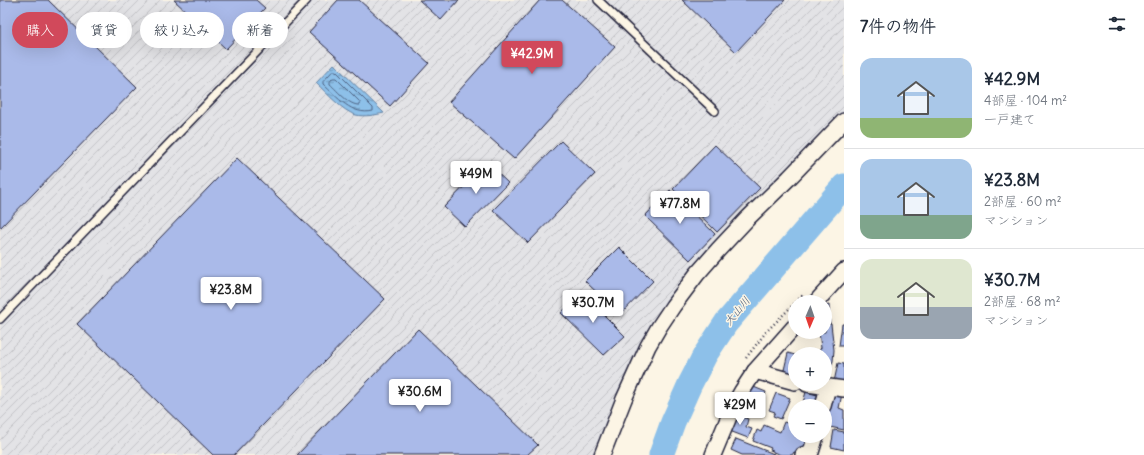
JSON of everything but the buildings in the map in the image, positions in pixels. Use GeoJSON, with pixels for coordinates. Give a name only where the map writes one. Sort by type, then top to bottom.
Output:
{"type":"FeatureCollection","features":[{"type":"Feature","properties":{"kind":"street"},"geometry":{"type":"LineString","coordinates":[[602,455],[624,399],[645,353],[659,327],[673,306],[697,274],[723,244],[844,122]]}},
{"type":"Feature","properties":{"kind":"street"},"geometry":{"type":"LineString","coordinates":[[822,295],[844,271]]}},
{"type":"Feature","properties":{"kind":"street"},"geometry":{"type":"LineString","coordinates":[[713,455],[733,407],[755,371],[788,334]]}},
{"type":"Feature","properties":{"kind":"street"},"geometry":{"type":"LineString","coordinates":[[755,371],[788,380]]}},
{"type":"Feature","properties":{"kind":"street"},"geometry":{"type":"LineString","coordinates":[[832,388],[844,389]]}},
{"type":"Feature","properties":{"kind":"street"},"geometry":{"type":"LineString","coordinates":[[803,455],[812,452],[814,443]]}},
{"type":"Feature","properties":{"kind":"lane"},"geometry":{"type":"LineString","coordinates":[[0,319],[307,0]]}},
{"type":"Feature","properties":{"kind":"lane"},"geometry":{"type":"LineString","coordinates":[[598,0],[715,111]]}},
{"type":"Feature","properties":{"kind":"shaded area"},"geometry":{"type":"Polygon","coordinates":[[[0,0],[844,0],[844,115],[667,306],[597,455],[0,455],[0,0]]]}},
{"type":"Feature","properties":{"kind":"water"},"geometry":{"type":"Polygon","coordinates":[[[334,64],[384,113],[363,116],[351,113],[340,106],[316,83],[334,64]]]}},
{"type":"Feature","properties":{"kind":"waterway","name":"大山川"},"geometry":{"type":"LineString","coordinates":[[661,455],[673,422],[690,384],[705,355],[726,323],[844,186]]}}]}
